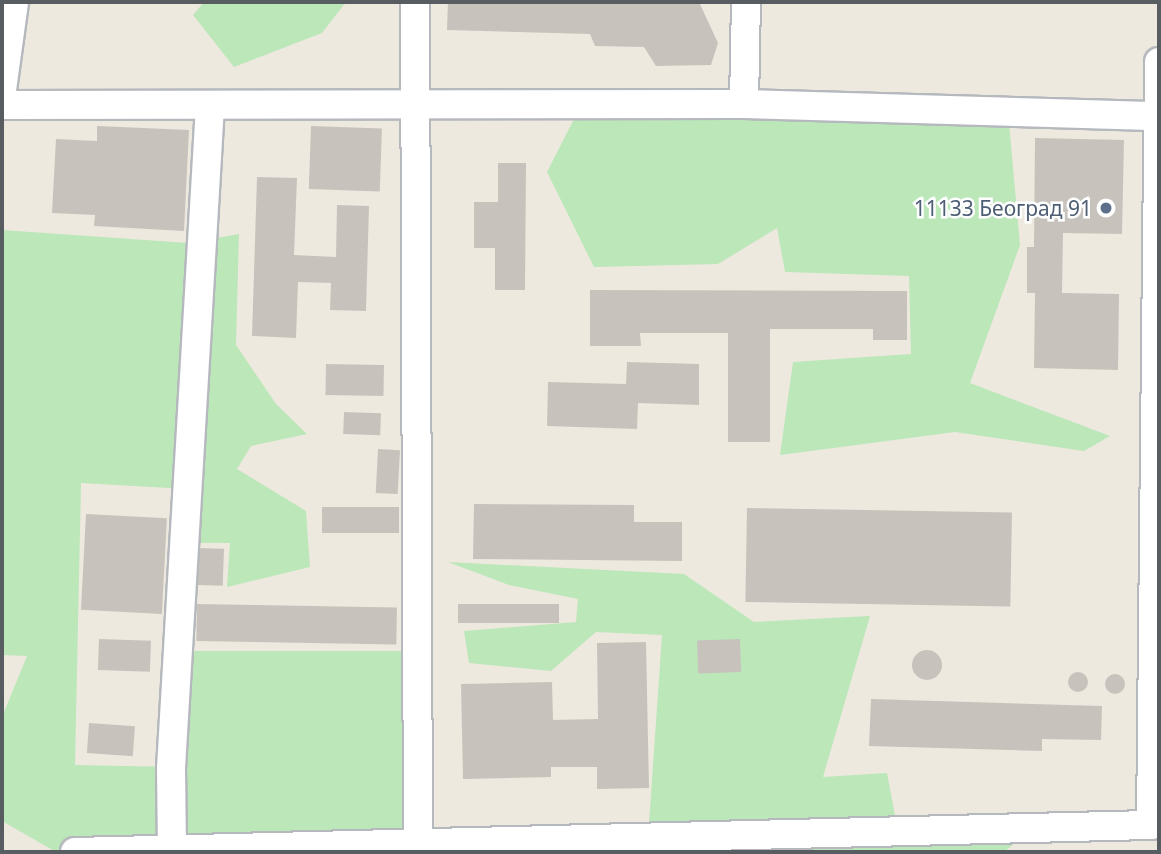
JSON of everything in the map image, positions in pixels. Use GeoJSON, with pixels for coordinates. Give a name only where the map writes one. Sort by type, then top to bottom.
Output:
{"type":"FeatureCollection","features":[{"type":"Feature","properties":{"kind":"street"},"geometry":{"type":"LineString","coordinates":[[2,90],[15,2]]}},
{"type":"Feature","properties":{"kind":"street"},"geometry":{"type":"LineString","coordinates":[[415,2],[418,844]]}},
{"type":"Feature","properties":{"kind":"street"},"geometry":{"type":"LineString","coordinates":[[744,104],[746,2]]}},
{"type":"Feature","properties":{"kind":"street"},"geometry":{"type":"LineString","coordinates":[[75,852],[1151,825],[1154,740],[1159,62]]}},
{"type":"Feature","properties":{"kind":"street"},"geometry":{"type":"LineString","coordinates":[[2,105],[744,104],[1159,116]]}},
{"type":"Feature","properties":{"kind":"street"},"geometry":{"type":"LineString","coordinates":[[172,850],[171,768],[210,106]]}},
{"type":"Feature","properties":{"kind":"green space"},"geometry":{"type":"Polygon","coordinates":[[[204,2],[346,2],[322,33],[234,67],[193,15],[204,2]]]}},
{"type":"Feature","properties":{"kind":"green space"},"geometry":{"type":"Polygon","coordinates":[[[1008,112],[1020,245],[970,383],[1110,436],[1084,451],[955,432],[780,455],[793,362],[911,354],[909,276],[785,272],[777,228],[718,264],[594,267],[547,172],[577,113],[1008,112]]]}},
{"type":"Feature","properties":{"kind":"green space"},"geometry":{"type":"Polygon","coordinates":[[[2,230],[188,243],[239,234],[236,345],[276,404],[307,434],[251,446],[237,469],[306,511],[310,567],[227,587],[230,543],[184,543],[187,489],[81,483],[75,765],[171,767],[178,651],[416,651],[418,844],[648,838],[662,635],[596,632],[551,671],[469,663],[464,631],[576,622],[578,599],[509,585],[448,562],[684,574],[754,622],[870,616],[823,777],[887,773],[898,832],[1032,829],[1004,852],[56,852],[2,821],[2,717],[27,656],[2,655],[2,230]]]}},
{"type":"Feature","properties":{"kind":"building"},"geometry":{"type":"Polygon","coordinates":[[[448,2],[699,2],[718,43],[711,65],[656,66],[644,47],[595,46],[590,34],[447,30],[448,2]]]}},
{"type":"Feature","properties":{"kind":"building"},"geometry":{"type":"Polygon","coordinates":[[[97,126],[189,130],[184,231],[94,226],[95,215],[52,213],[56,139],[97,141],[97,126]]]}},
{"type":"Feature","properties":{"kind":"building"},"geometry":{"type":"Polygon","coordinates":[[[311,126],[382,128],[380,191],[309,189],[311,126]]]}},
{"type":"Feature","properties":{"kind":"building"},"geometry":{"type":"Polygon","coordinates":[[[1035,138],[1124,140],[1122,234],[1063,233],[1062,293],[1119,294],[1118,370],[1034,368],[1035,293],[1027,293],[1027,247],[1034,247],[1035,138]]]}},
{"type":"Feature","properties":{"kind":"building"},"geometry":{"type":"Polygon","coordinates":[[[498,163],[526,163],[525,290],[495,290],[495,248],[474,248],[474,202],[498,202],[498,163]]]}},
{"type":"Feature","properties":{"kind":"building"},"geometry":{"type":"Polygon","coordinates":[[[257,177],[297,178],[294,255],[336,257],[337,205],[369,206],[366,311],[330,310],[331,283],[298,282],[296,338],[252,336],[257,177]]]}},
{"type":"Feature","properties":{"kind":"building"},"geometry":{"type":"Polygon","coordinates":[[[590,290],[907,291],[907,340],[873,340],[873,329],[770,329],[770,442],[728,442],[728,333],[640,333],[641,346],[590,346],[590,290]]]}},
{"type":"Feature","properties":{"kind":"building"},"geometry":{"type":"Polygon","coordinates":[[[627,362],[699,364],[699,405],[638,403],[637,429],[547,426],[548,382],[626,384],[627,362]]]}},
{"type":"Feature","properties":{"kind":"building"},"geometry":{"type":"Polygon","coordinates":[[[326,364],[384,365],[383,396],[325,395],[326,364]]]}},
{"type":"Feature","properties":{"kind":"building"},"geometry":{"type":"Polygon","coordinates":[[[344,412],[381,413],[380,435],[343,434],[344,412]]]}},
{"type":"Feature","properties":{"kind":"building"},"geometry":{"type":"Polygon","coordinates":[[[378,449],[400,450],[398,494],[376,493],[378,449]]]}},
{"type":"Feature","properties":{"kind":"building"},"geometry":{"type":"Polygon","coordinates":[[[474,504],[634,505],[634,522],[682,522],[682,561],[473,559],[474,504]]]}},
{"type":"Feature","properties":{"kind":"building"},"geometry":{"type":"Polygon","coordinates":[[[322,507],[399,507],[399,533],[322,533],[322,507]]]}},
{"type":"Feature","properties":{"kind":"building"},"geometry":{"type":"Polygon","coordinates":[[[747,508],[1012,513],[1010,607],[745,602],[747,508]]]}},
{"type":"Feature","properties":{"kind":"building"},"geometry":{"type":"Polygon","coordinates":[[[86,514],[167,518],[162,614],[81,610],[86,514]]]}},
{"type":"Feature","properties":{"kind":"building"},"geometry":{"type":"Polygon","coordinates":[[[199,548],[224,549],[223,586],[198,585],[199,548]]]}},
{"type":"Feature","properties":{"kind":"building"},"geometry":{"type":"Polygon","coordinates":[[[197,604],[397,607],[396,644],[196,641],[197,604]]]}},
{"type":"Feature","properties":{"kind":"building"},"geometry":{"type":"Polygon","coordinates":[[[458,604],[559,604],[559,623],[458,623],[458,604]]]}},
{"type":"Feature","properties":{"kind":"building"},"geometry":{"type":"Polygon","coordinates":[[[99,639],[151,641],[150,672],[98,670],[99,639]]]}},
{"type":"Feature","properties":{"kind":"building"},"geometry":{"type":"Polygon","coordinates":[[[740,639],[741,672],[698,673],[697,641],[740,639]]]}},
{"type":"Feature","properties":{"kind":"building"},"geometry":{"type":"Polygon","coordinates":[[[646,642],[649,788],[597,789],[597,767],[551,767],[551,777],[463,779],[461,684],[552,682],[553,720],[598,719],[597,643],[646,642]]]}},
{"type":"Feature","properties":{"kind":"building"},"geometry":{"type":"Polygon","coordinates":[[[927,650],[938,654],[942,665],[938,676],[927,680],[916,676],[912,665],[916,654],[927,650]]]}},
{"type":"Feature","properties":{"kind":"building"},"geometry":{"type":"Polygon","coordinates":[[[1078,672],[1085,675],[1088,682],[1085,689],[1078,692],[1071,689],[1068,682],[1071,675],[1078,672]]]}},
{"type":"Feature","properties":{"kind":"building"},"geometry":{"type":"Polygon","coordinates":[[[1115,674],[1122,677],[1125,684],[1122,691],[1115,694],[1108,691],[1105,684],[1108,677],[1115,674]]]}},
{"type":"Feature","properties":{"kind":"building"},"geometry":{"type":"Polygon","coordinates":[[[871,699],[1102,706],[1101,740],[1042,739],[1042,751],[869,746],[871,699]]]}},
{"type":"Feature","properties":{"kind":"building"},"geometry":{"type":"Polygon","coordinates":[[[89,723],[135,726],[133,756],[87,753],[89,723]]]}},
{"type":"Feature","properties":{"kind":"place","name":"11133 Београд 91"},"geometry":{"type":"Point","coordinates":[1106,208]}}]}
